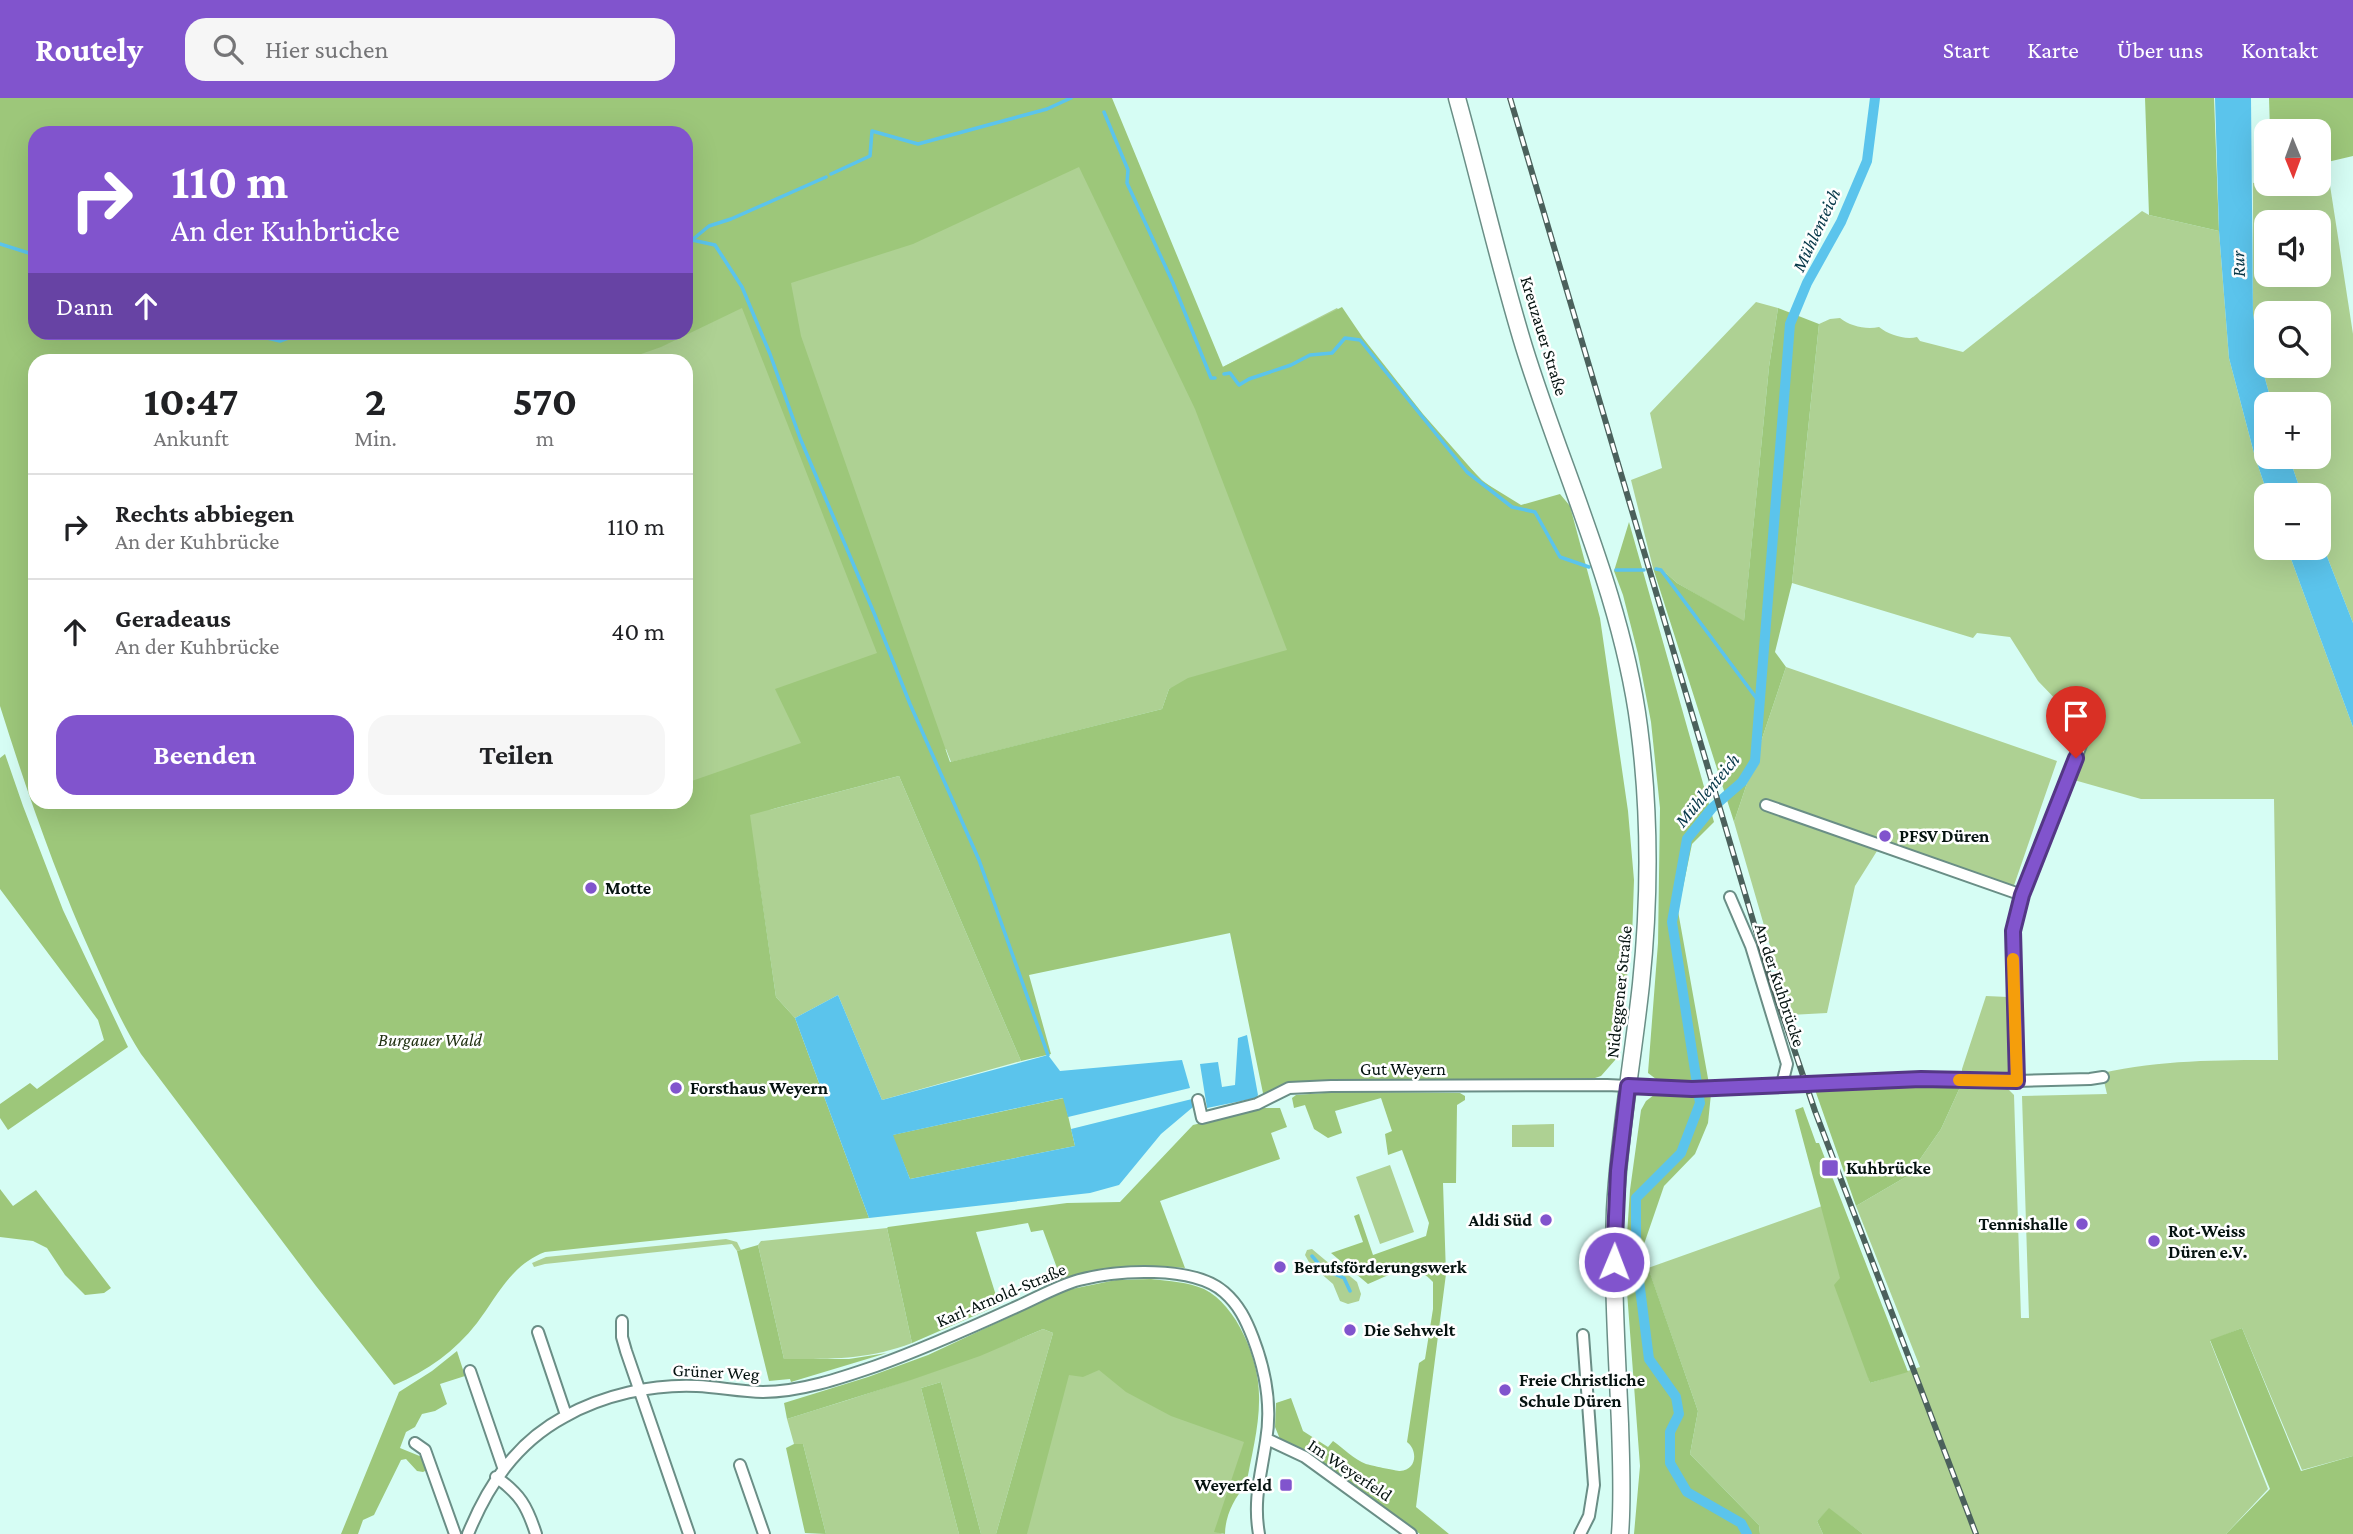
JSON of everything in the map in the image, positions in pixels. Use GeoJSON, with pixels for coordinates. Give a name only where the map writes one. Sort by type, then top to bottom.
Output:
{"type":"FeatureCollection","features":[{"type":"Feature","properties":{"kind":"main road","name":"Kreuzauer Straße"},"geometry":{"type":"LineString","coordinates":[[1457,98],[1525,347],[1606,582]]}},
{"type":"Feature","properties":{"kind":"main road","name":"Nideggener Straße"},"geometry":{"type":"LineString","coordinates":[[1606,582],[1639,725],[1646,810],[1647,910],[1618,1171],[1614,1262],[1622,1466],[1620,1534]]}},
{"type":"Feature","properties":{"kind":"street"},"geometry":{"type":"LineString","coordinates":[[2017,1081],[2013,931],[2022,895],[2085,735]]}},
{"type":"Feature","properties":{"kind":"street"},"geometry":{"type":"LineString","coordinates":[[1766,805],[2022,895]]}},
{"type":"Feature","properties":{"kind":"street","name":"An der Kuhbrücke"},"geometry":{"type":"LineString","coordinates":[[1730,897],[1751,946],[1787,1064],[1782,1084]]}},
{"type":"Feature","properties":{"kind":"street"},"geometry":{"type":"LineString","coordinates":[[1628,1086],[1712,1089],[1921,1079],[2017,1081],[2103,1077]]}},
{"type":"Feature","properties":{"kind":"street","name":"Gut Weyern"},"geometry":{"type":"LineString","coordinates":[[1198,1100],[1202,1118],[1257,1104],[1289,1088],[1628,1086]]}},
{"type":"Feature","properties":{"kind":"street","name":"Karl-Arnold-Straße"},"geometry":{"type":"LineString","coordinates":[[792,1389],[882,1363],[937,1342],[1064,1285],[1115,1274],[1152,1272],[1205,1282],[1222,1289],[1236,1303],[1244,1317],[1264,1373],[1268,1396],[1266,1439],[1256,1492],[1259,1534]]}},
{"type":"Feature","properties":{"kind":"street"},"geometry":{"type":"LineString","coordinates":[[622,1321],[622,1337],[689,1534]]}},
{"type":"Feature","properties":{"kind":"street"},"geometry":{"type":"LineString","coordinates":[[538,1332],[566,1415]]}},
{"type":"Feature","properties":{"kind":"street"},"geometry":{"type":"LineString","coordinates":[[1580,1534],[1589,1516],[1594,1485],[1583,1335]]}},
{"type":"Feature","properties":{"kind":"street"},"geometry":{"type":"LineString","coordinates":[[470,1371],[503,1467]]}},
{"type":"Feature","properties":{"kind":"street","name":"Grüner Weg"},"geometry":{"type":"LineString","coordinates":[[468,1534],[487,1493],[503,1467],[520,1448],[566,1415],[594,1403],[666,1386],[763,1392],[792,1389]]}},
{"type":"Feature","properties":{"kind":"street","name":"Im Weyerfeld"},"geometry":{"type":"LineString","coordinates":[[1266,1439],[1305,1457],[1411,1534]]}},
{"type":"Feature","properties":{"kind":"street"},"geometry":{"type":"LineString","coordinates":[[415,1443],[425,1450],[455,1534]]}},
{"type":"Feature","properties":{"kind":"street"},"geometry":{"type":"LineString","coordinates":[[740,1465],[764,1534]]}},
{"type":"Feature","properties":{"kind":"street"},"geometry":{"type":"LineString","coordinates":[[496,1477],[519,1495],[527,1508],[536,1534]]}},
{"type":"Feature","properties":{"kind":"green space","name":"Burgauer Wald"},"geometry":{"type":"Polygon","coordinates":[[[0,98],[1112,98],[1223,367],[1342,307],[1423,414],[1482,481],[1521,505],[1560,494],[1570,506],[1600,618],[1628,811],[1634,880],[1632,939],[1616,1059],[1601,1076],[1583,1082],[1338,1082],[1264,1098],[1230,933],[1029,975],[1051,1054],[1021,1061],[899,776],[750,815],[776,997],[795,1018],[869,1218],[545,1252],[514,1273],[460,1343],[429,1367],[394,1385],[141,1054],[121,1019],[79,927],[34,809],[693,809],[693,781],[801,743],[775,689],[877,653],[742,308],[693,332],[693,126],[28,126],[28,340],[676,340],[641,354],[28,354],[28,790],[0,706],[0,98]],[[1079,167],[913,244],[791,283],[801,336],[950,762],[1162,709],[1169,689],[1188,678],[1287,650],[1195,409],[1079,167]]]}},
{"type":"Feature","properties":{"kind":"green space"},"geometry":{"type":"Polygon","coordinates":[[[152,98],[1034,98],[1075,107],[1209,374],[1337,308],[1408,399],[1461,459],[1482,480],[1513,504],[1539,508],[1584,562],[1169,689],[1162,709],[951,762],[946,749],[769,810],[899,776],[1021,1061],[882,1100],[838,995],[795,1018],[776,997],[757,866],[321,809],[693,809],[693,354],[34,354],[32,340],[693,340],[693,126],[28,126],[28,312],[0,121],[152,98]]]}},
{"type":"Feature","properties":{"kind":"green space"},"geometry":{"type":"Polygon","coordinates":[[[2145,98],[2214,98],[2219,231],[2149,215],[2145,98]]]}},
{"type":"Feature","properties":{"kind":"green space"},"geometry":{"type":"Polygon","coordinates":[[[2269,98],[2353,98],[2353,156],[2331,161],[2331,119],[2270,119],[2269,98]]]}},
{"type":"Feature","properties":{"kind":"green space"},"geometry":{"type":"Polygon","coordinates":[[[2253,183],[2254,196],[2331,196],[2331,192],[2353,334],[2353,623],[2328,560],[2331,560],[2331,483],[2298,483],[2293,469],[2331,469],[2331,392],[2269,392],[2265,378],[2331,378],[2331,301],[2254,301],[2254,320],[2253,183]]]}},
{"type":"Feature","properties":{"kind":"green space"},"geometry":{"type":"Polygon","coordinates":[[[2142,211],[2149,215],[2219,231],[2229,358],[2254,453],[2254,469],[2259,469],[2264,483],[2254,483],[2254,560],[2291,560],[2353,727],[2353,1456],[2302,1470],[2242,1328],[2210,1341],[2268,1489],[2226,1534],[1863,1534],[1829,1509],[1817,1521],[1823,1534],[1760,1534],[1759,1525],[1690,1454],[1698,1411],[1648,1268],[1822,1206],[1870,1383],[1920,1367],[1856,1206],[1909,1175],[1941,1129],[1961,1085],[2006,1087],[2014,1095],[2021,1318],[2029,1318],[2022,1096],[2107,1094],[2102,1073],[2146,1065],[2278,1060],[2274,799],[2141,799],[2074,780],[2090,735],[2038,681],[2010,637],[1977,633],[1973,638],[1792,583],[1819,324],[1840,318],[1858,327],[1879,327],[1897,336],[1917,337],[1920,341],[1963,352],[2142,211]]]}},
{"type":"Feature","properties":{"kind":"green space"},"geometry":{"type":"Polygon","coordinates":[[[1756,302],[1778,308],[1769,367],[1744,622],[1653,568],[1631,480],[1662,468],[1650,413],[1756,302]]]}},
{"type":"Feature","properties":{"kind":"green space"},"geometry":{"type":"Polygon","coordinates":[[[1778,308],[1819,324],[1792,583],[1775,652],[1786,667],[1734,822],[1653,568],[1744,621],[1769,367],[1778,308]]]}},
{"type":"Feature","properties":{"kind":"green space"},"geometry":{"type":"Polygon","coordinates":[[[1629,522],[1714,822],[1692,844],[1678,911],[1709,1084],[1656,1079],[1648,1073],[1658,943],[1660,808],[1651,722],[1638,654],[1614,571],[1629,522]]]}},
{"type":"Feature","properties":{"kind":"green space","name":"PFSV Düren"},"geometry":{"type":"Polygon","coordinates":[[[1786,667],[2057,761],[2010,897],[1877,851],[1855,886],[1827,1013],[1790,1015],[1734,822],[1786,667]]]}},
{"type":"Feature","properties":{"kind":"green space"},"geometry":{"type":"Polygon","coordinates":[[[5,754],[63,910],[128,1047],[8,1130],[0,1118],[0,1104],[30,1083],[37,1089],[104,1040],[98,1020],[0,889],[0,758],[5,754]]]}},
{"type":"Feature","properties":{"kind":"green space"},"geometry":{"type":"Polygon","coordinates":[[[1986,996],[2008,997],[2010,1073],[2003,1076],[1962,1075],[1962,1069],[1986,996]]]}},
{"type":"Feature","properties":{"kind":"green space"},"geometry":{"type":"Polygon","coordinates":[[[1961,1085],[1941,1129],[1909,1175],[1856,1206],[1814,1087],[1961,1085]]]}},
{"type":"Feature","properties":{"kind":"green space"},"geometry":{"type":"Polygon","coordinates":[[[1338,1092],[1460,1093],[1465,1096],[1465,1100],[1457,1105],[1456,1183],[1443,1183],[1446,1274],[1416,1507],[1449,1534],[1420,1534],[1307,1453],[1280,1439],[1275,1427],[1276,1403],[1291,1398],[1303,1431],[1328,1447],[1333,1441],[1366,1464],[1398,1471],[1410,1467],[1414,1459],[1413,1450],[1407,1442],[1419,1363],[1425,1359],[1433,1309],[1433,1282],[1418,1271],[1410,1270],[1394,1273],[1368,1284],[1331,1253],[1363,1242],[1354,1216],[1359,1214],[1373,1255],[1426,1236],[1429,1223],[1402,1150],[1388,1155],[1385,1134],[1392,1131],[1381,1098],[1335,1111],[1342,1133],[1328,1138],[1314,1129],[1305,1105],[1294,1108],[1292,1098],[1296,1095],[1338,1092]]]}},
{"type":"Feature","properties":{"kind":"green space"},"geometry":{"type":"Polygon","coordinates":[[[1711,1094],[1708,1123],[1695,1154],[1664,1186],[1642,1250],[1698,1411],[1690,1454],[1759,1525],[1760,1534],[1634,1534],[1640,1466],[1625,1265],[1630,1190],[1641,1110],[1646,1101],[1654,1095],[1711,1094]]]}},
{"type":"Feature","properties":{"kind":"green space"},"geometry":{"type":"Polygon","coordinates":[[[1064,1098],[1075,1146],[910,1179],[892,1135],[1064,1098]]]}},
{"type":"Feature","properties":{"kind":"green space"},"geometry":{"type":"Polygon","coordinates":[[[1803,1107],[1908,1372],[1870,1383],[1834,1285],[1840,1278],[1795,1110],[1803,1107]]]}},
{"type":"Feature","properties":{"kind":"green space"},"geometry":{"type":"Polygon","coordinates":[[[1262,1108],[1280,1108],[1287,1127],[1271,1133],[1280,1159],[1160,1201],[1185,1268],[1122,1268],[1061,1279],[1043,1230],[1031,1232],[1028,1223],[976,1232],[999,1305],[912,1343],[888,1227],[1067,1203],[1120,1202],[1193,1125],[1262,1108]]]}},
{"type":"Feature","properties":{"kind":"green space"},"geometry":{"type":"Polygon","coordinates":[[[1554,1124],[1554,1147],[1512,1147],[1512,1125],[1554,1124]]]}},
{"type":"Feature","properties":{"kind":"green space"},"geometry":{"type":"Polygon","coordinates":[[[1390,1165],[1414,1232],[1380,1244],[1356,1177],[1390,1165]]]}},
{"type":"Feature","properties":{"kind":"green space"},"geometry":{"type":"Polygon","coordinates":[[[0,1189],[13,1206],[36,1190],[111,1288],[104,1293],[85,1295],[65,1275],[47,1248],[33,1241],[0,1237],[0,1189]]]}},
{"type":"Feature","properties":{"kind":"green space"},"geometry":{"type":"Polygon","coordinates":[[[887,1228],[912,1343],[864,1356],[784,1359],[758,1245],[761,1241],[887,1228]]]}},
{"type":"Feature","properties":{"kind":"green space"},"geometry":{"type":"Polygon","coordinates":[[[726,1239],[737,1242],[741,1250],[737,1251],[732,1244],[534,1267],[532,1263],[546,1257],[726,1239]]]}},
{"type":"Feature","properties":{"kind":"green space"},"geometry":{"type":"Polygon","coordinates":[[[758,1245],[784,1359],[849,1359],[887,1353],[791,1382],[790,1379],[769,1381],[737,1251],[758,1245]]]}},
{"type":"Feature","properties":{"kind":"green space"},"geometry":{"type":"Polygon","coordinates":[[[1312,1249],[1357,1282],[1361,1294],[1359,1301],[1348,1304],[1340,1301],[1333,1284],[1310,1264],[1305,1255],[1307,1250],[1312,1249]]]}},
{"type":"Feature","properties":{"kind":"green space"},"geometry":{"type":"Polygon","coordinates":[[[1151,1279],[1192,1285],[1216,1297],[1236,1320],[1255,1366],[1259,1395],[1255,1441],[1246,1486],[1231,1508],[1225,1534],[1214,1532],[1244,1442],[1171,1416],[1126,1392],[1099,1370],[1083,1377],[1069,1375],[1027,1534],[996,1534],[1053,1333],[1043,1329],[980,1356],[787,1419],[784,1403],[928,1355],[1067,1290],[1116,1280],[1151,1279]]]}},
{"type":"Feature","properties":{"kind":"green space"},"geometry":{"type":"Polygon","coordinates":[[[2242,1328],[2301,1471],[2353,1456],[2353,1534],[2226,1534],[2270,1489],[2210,1340],[2242,1328]]]}},
{"type":"Feature","properties":{"kind":"green space"},"geometry":{"type":"Polygon","coordinates":[[[1043,1329],[1053,1333],[996,1534],[981,1534],[941,1382],[921,1388],[959,1534],[826,1534],[803,1444],[794,1444],[787,1419],[948,1366],[1043,1329]]]}},
{"type":"Feature","properties":{"kind":"green space"},"geometry":{"type":"Polygon","coordinates":[[[1078,1331],[1250,1431],[1216,1531],[1223,1534],[1024,1534],[1078,1331]]]}},
{"type":"Feature","properties":{"kind":"green space"},"geometry":{"type":"Polygon","coordinates":[[[457,1351],[465,1376],[440,1384],[447,1404],[422,1414],[415,1427],[406,1432],[400,1448],[422,1457],[427,1470],[417,1471],[406,1459],[401,1460],[374,1515],[363,1520],[358,1534],[341,1534],[399,1392],[457,1351]]]}},
{"type":"Feature","properties":{"kind":"green space"},"geometry":{"type":"Polygon","coordinates":[[[941,1382],[981,1534],[959,1534],[921,1388],[941,1382]]]}},
{"type":"Feature","properties":{"kind":"green space"},"geometry":{"type":"Polygon","coordinates":[[[803,1444],[826,1534],[805,1533],[786,1448],[803,1444]]]}},
{"type":"Feature","properties":{"kind":"green space"},"geometry":{"type":"Polygon","coordinates":[[[1829,1508],[1863,1534],[1823,1534],[1817,1521],[1829,1508]]]}},
{"type":"Feature","properties":{"kind":"water","name":"Rur"},"geometry":{"type":"Polygon","coordinates":[[[2215,98],[2251,98],[2254,378],[2265,378],[2269,392],[2254,392],[2254,453],[2229,358],[2219,231],[2215,98]]]}},
{"type":"Feature","properties":{"kind":"water"},"geometry":{"type":"Polygon","coordinates":[[[2259,469],[2293,469],[2298,483],[2264,483],[2259,469]]]}},
{"type":"Feature","properties":{"kind":"water"},"geometry":{"type":"Polygon","coordinates":[[[2291,560],[2328,560],[2353,623],[2353,727],[2291,560]]]}},
{"type":"Feature","properties":{"kind":"water"},"geometry":{"type":"Polygon","coordinates":[[[838,995],[882,1100],[1048,1055],[1060,1071],[1182,1060],[1190,1088],[1068,1117],[1063,1098],[893,1135],[910,1179],[1075,1146],[1071,1129],[1192,1099],[1193,1107],[1161,1134],[1119,1185],[1090,1193],[869,1218],[795,1018],[838,995]]]}},
{"type":"Feature","properties":{"kind":"water"},"geometry":{"type":"Polygon","coordinates":[[[1247,1035],[1258,1095],[1256,1098],[1207,1108],[1200,1064],[1218,1062],[1222,1087],[1235,1085],[1238,1038],[1247,1035]]]}},
{"type":"Feature","properties":{"kind":"waterway"},"geometry":{"type":"LineString","coordinates":[[831,174],[870,156],[872,131],[918,144],[1047,109],[1071,98]]}},
{"type":"Feature","properties":{"kind":"waterway","name":"Mühlenteich"},"geometry":{"type":"LineString","coordinates":[[1747,1534],[1741,1523],[1687,1492],[1670,1463],[1670,1432],[1679,1414],[1676,1397],[1649,1359],[1636,1257],[1636,1198],[1681,1153],[1700,1103],[1672,922],[1687,839],[1712,808],[1742,782],[1755,761],[1790,324],[1807,283],[1841,222],[1867,161],[1875,98]]}},
{"type":"Feature","properties":{"kind":"waterway"},"geometry":{"type":"LineString","coordinates":[[1104,112],[1128,170],[1127,183],[1173,283],[1211,378],[1215,378]]}},
{"type":"Feature","properties":{"kind":"waterway"},"geometry":{"type":"LineString","coordinates":[[693,239],[709,226],[826,177]]}},
{"type":"Feature","properties":{"kind":"waterway"},"geometry":{"type":"LineString","coordinates":[[693,240],[715,245],[742,287],[770,354],[800,438],[910,704],[979,860],[1048,1055]]}},
{"type":"Feature","properties":{"kind":"waterway"},"geometry":{"type":"LineString","coordinates":[[0,244],[28,253]]}},
{"type":"Feature","properties":{"kind":"waterway"},"geometry":{"type":"LineString","coordinates":[[1224,374],[1230,373],[1239,385],[1310,355],[1332,353],[1345,338],[1360,340],[1467,472],[1512,507],[1535,512],[1560,557],[1589,567]]}},
{"type":"Feature","properties":{"kind":"waterway"},"geometry":{"type":"LineString","coordinates":[[276,340],[283,340]]}},
{"type":"Feature","properties":{"kind":"waterway"},"geometry":{"type":"LineString","coordinates":[[1656,569],[1661,570],[1760,703]]}},
{"type":"Feature","properties":{"kind":"waterway"},"geometry":{"type":"LineString","coordinates":[[1616,570],[1644,570]]}},
{"type":"Feature","properties":{"kind":"waterway"},"geometry":{"type":"LineString","coordinates":[[1312,1256],[1324,1270],[1344,1278],[1350,1291]]}},
{"type":"Feature","properties":{"kind":"railway"},"geometry":{"type":"LineString","coordinates":[[1510,98],[1770,978],[1815,1111],[1976,1534]]}},
{"type":"Feature","properties":{"kind":"slow traffic"},"geometry":{"type":"LineString","coordinates":[[1959,1080],[2017,1081],[2013,959]]}},
{"type":"Feature","properties":{"kind":"place","name":"PFSV Düren"},"geometry":{"type":"Point","coordinates":[1885,836]}},
{"type":"Feature","properties":{"kind":"place","name":"Motte"},"geometry":{"type":"Point","coordinates":[591,888]}},
{"type":"Feature","properties":{"kind":"place","name":"Forsthaus Weyern"},"geometry":{"type":"Point","coordinates":[676,1088]}},
{"type":"Feature","properties":{"kind":"place","name":"Kuhbrücke"},"geometry":{"type":"Point","coordinates":[1830,1168]}},
{"type":"Feature","properties":{"kind":"place","name":"Aldi Süd"},"geometry":{"type":"Point","coordinates":[1546,1220]}},
{"type":"Feature","properties":{"kind":"place","name":"Tennishalle"},"geometry":{"type":"Point","coordinates":[2082,1224]}},
{"type":"Feature","properties":{"kind":"place","name":"Rot-Weiss Düren e.V."},"geometry":{"type":"Point","coordinates":[2154,1241]}},
{"type":"Feature","properties":{"kind":"place","name":"Berufsförderungswerk"},"geometry":{"type":"Point","coordinates":[1280,1267]}},
{"type":"Feature","properties":{"kind":"place","name":"Die Sehwelt"},"geometry":{"type":"Point","coordinates":[1350,1330]}},
{"type":"Feature","properties":{"kind":"place","name":"Freie Christliche Schule Düren"},"geometry":{"type":"Point","coordinates":[1505,1390]}},
{"type":"Feature","properties":{"kind":"place","name":"Weyerfeld"},"geometry":{"type":"Point","coordinates":[1286,1485]}},
{"type":"Feature","properties":{"kind":"route"},"geometry":{"type":"LineString","coordinates":[[1614,1262],[1618,1171],[1628,1086],[1712,1089],[1921,1079],[2017,1081],[2013,931],[2022,895],[2076,758]]}}]}
